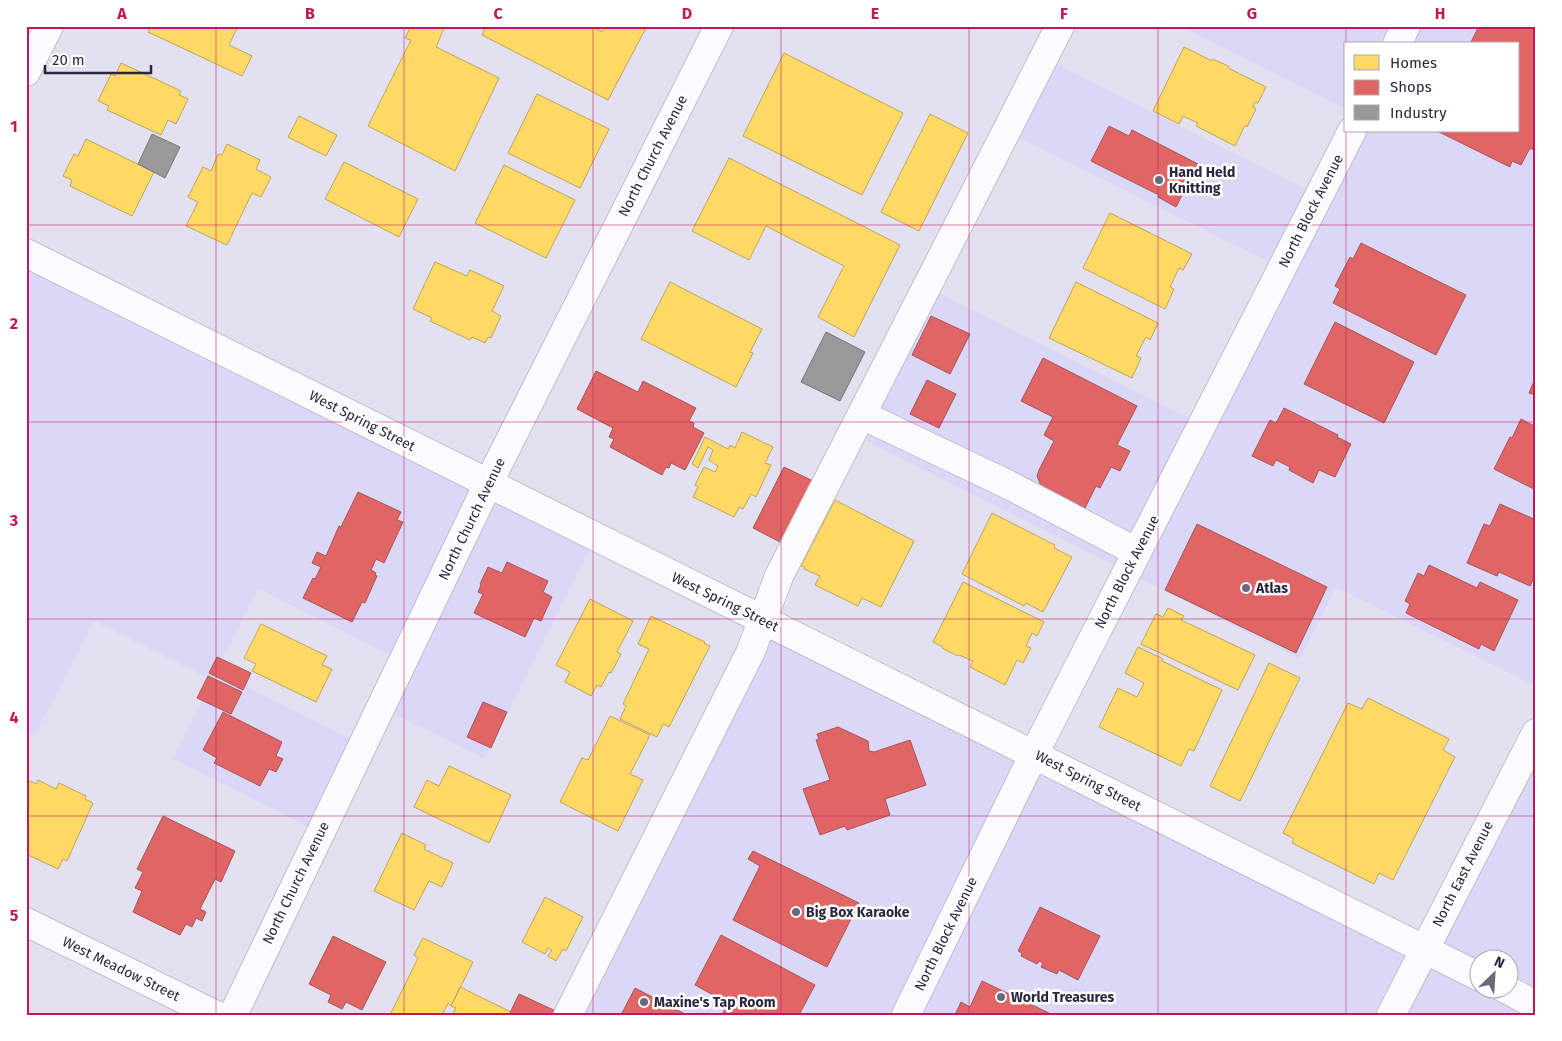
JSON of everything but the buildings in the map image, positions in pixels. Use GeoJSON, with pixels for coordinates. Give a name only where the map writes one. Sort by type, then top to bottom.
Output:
{"type":"FeatureCollection","features":[{"type":"Feature","properties":{"kind":"street"},"geometry":{"type":"LineString","coordinates":[[26,72],[49,26]]}},
{"type":"Feature","properties":{"kind":"street","name":"North Church Avenue"},"geometry":{"type":"LineString","coordinates":[[233,1015],[488,484],[719,26]]}},
{"type":"Feature","properties":{"kind":"street"},"geometry":{"type":"LineString","coordinates":[[568,1015],[751,651],[779,576],[1060,26]]}},
{"type":"Feature","properties":{"kind":"street"},"geometry":{"type":"LineString","coordinates":[[1398,42],[1406,26]]}},
{"type":"Feature","properties":{"kind":"street","name":"North Block Avenue"},"geometry":{"type":"LineString","coordinates":[[906,1015],[1034,754],[1351,132]]}},
{"type":"Feature","properties":{"kind":"street","name":"West Spring Street"},"geometry":{"type":"LineString","coordinates":[[26,253],[1470,971]]}},
{"type":"Feature","properties":{"kind":"street"},"geometry":{"type":"LineString","coordinates":[[862,414],[1007,484],[1137,552]]}},
{"type":"Feature","properties":{"kind":"street","name":"North East Avenue"},"geometry":{"type":"LineString","coordinates":[[1392,1015],[1424,949],[1536,733]]}},
{"type":"Feature","properties":{"kind":"street","name":"West Meadow Street"},"geometry":{"type":"LineString","coordinates":[[26,922],[216,1015]]}},
{"type":"Feature","properties":{"kind":"street"},"geometry":{"type":"LineString","coordinates":[[1520,996],[1536,1004]]}},
{"type":"Feature","properties":{"kind":"shaded area"},"geometry":{"type":"Polygon","coordinates":[[[1180,26],[1536,26],[1536,686],[1336,587],[1300,659],[852,434],[927,287],[1202,424],[1282,268],[1007,131],[1044,58],[1319,196],[1351,132],[1520,132],[1520,42],[1344,42],[1344,108],[1180,26]]]}},
{"type":"Feature","properties":{"kind":"shaded area"},"geometry":{"type":"Polygon","coordinates":[[[26,253],[596,537],[485,759],[381,708],[403,661],[258,588],[217,672],[363,745],[320,833],[173,759],[212,680],[94,621],[35,736],[26,732],[26,253]]]}},
{"type":"Feature","properties":{"kind":"shaded area"},"geometry":{"type":"Polygon","coordinates":[[[762,620],[1424,949],[1536,733],[1536,1015],[568,1015],[762,620]]]}},
{"type":"Feature","properties":{"kind":"place","name":"Hand Held Knitting"},"geometry":{"type":"Point","coordinates":[1159,180]}},
{"type":"Feature","properties":{"kind":"place","name":"Atlas"},"geometry":{"type":"Point","coordinates":[1246,588]}},
{"type":"Feature","properties":{"kind":"place","name":"Big Box Karaoke"},"geometry":{"type":"Point","coordinates":[796,912]}},
{"type":"Feature","properties":{"kind":"place","name":"World Treasures"},"geometry":{"type":"Point","coordinates":[1001,997]}},
{"type":"Feature","properties":{"kind":"place","name":"Maxine's Tap Room"},"geometry":{"type":"Point","coordinates":[644,1002]}}]}
